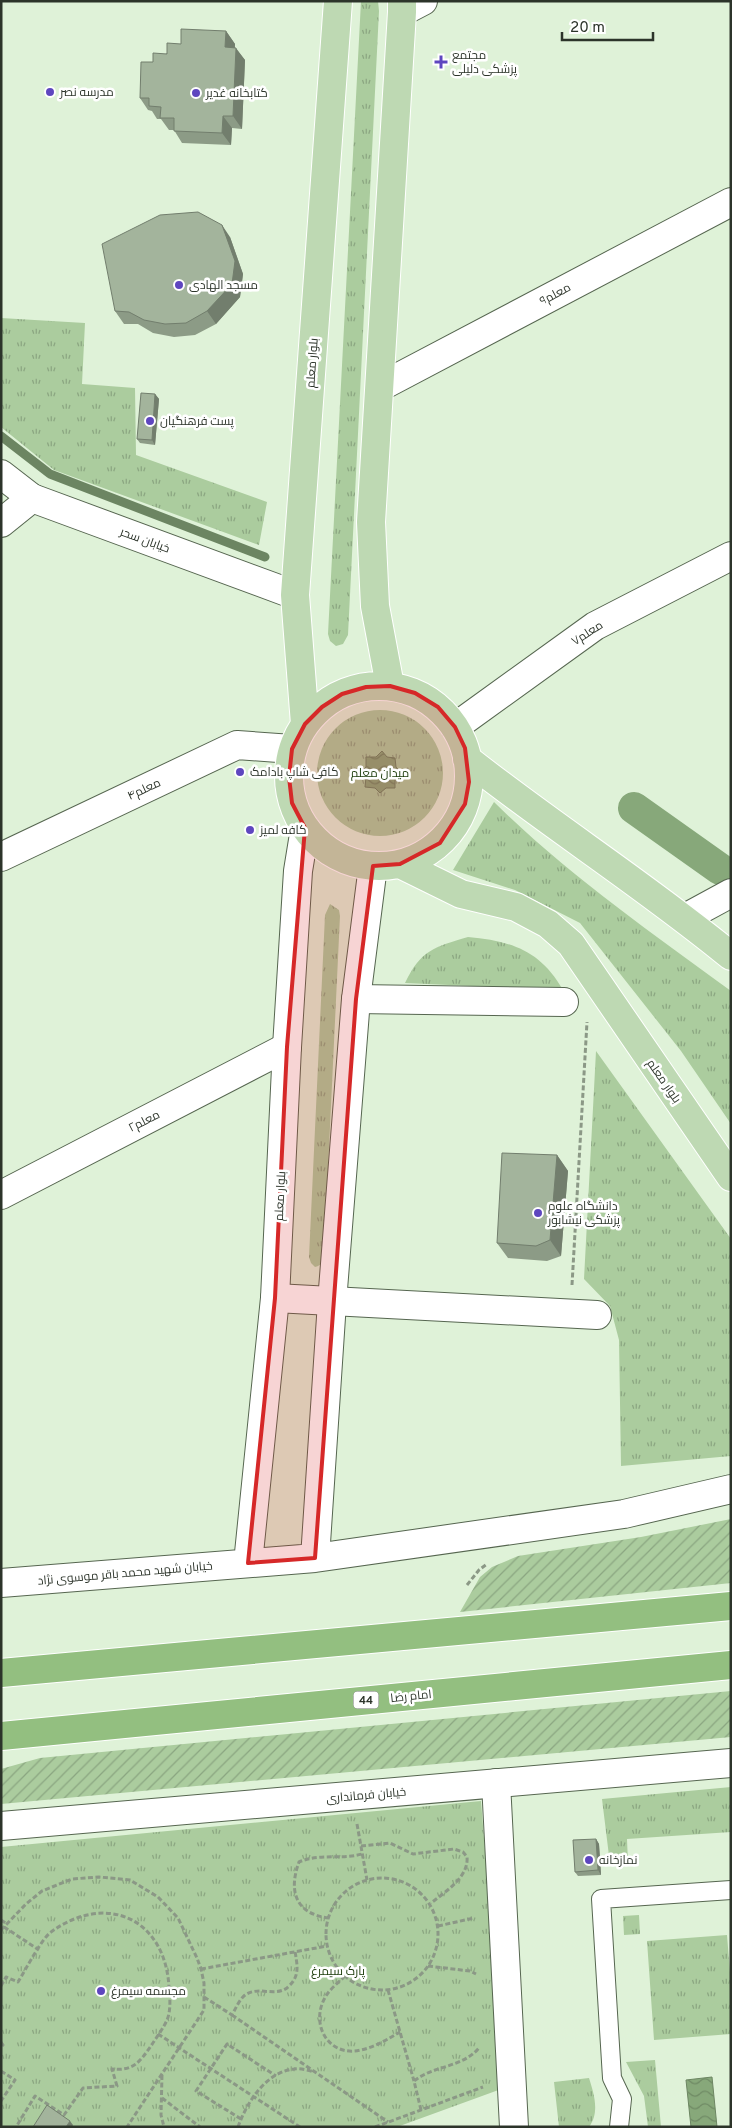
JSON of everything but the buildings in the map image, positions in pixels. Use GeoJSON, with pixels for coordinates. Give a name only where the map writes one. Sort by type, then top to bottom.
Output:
{"type":"FeatureCollection","features":[{"type":"Feature","properties":{"kind":"highway"},"geometry":{"type":"LineString","coordinates":[[1,1673],[731,1606]]}},
{"type":"Feature","properties":{"kind":"highway","name":"امام رضا"},"geometry":{"type":"LineString","coordinates":[[1,1736],[731,1665]]}},
{"type":"Feature","properties":{"kind":"highway"},"geometry":{"type":"LineString","coordinates":[[1,1752],[34,1733]]}},
{"type":"Feature","properties":{"kind":"main road","name":"بلوار معلم"},"geometry":{"type":"LineString","coordinates":[[305,724],[295,595],[338,1]]}},
{"type":"Feature","properties":{"kind":"main road"},"geometry":{"type":"LineString","coordinates":[[390,686],[375,606],[371,522],[409,5]]}},
{"type":"Feature","properties":{"kind":"main road"},"geometry":{"type":"LineString","coordinates":[[390,686],[415,693],[438,707],[455,727],[461,737],[467,759],[469,782],[465,804],[455,825],[440,843],[422,856],[400,864],[373,866],[346,861],[323,848],[305,828],[292,803],[289,776],[292,749],[305,724],[322,706],[342,694],[366,687],[390,686]]}},
{"type":"Feature","properties":{"kind":"main road"},"geometry":{"type":"LineString","coordinates":[[467,759],[517,798],[685,918],[731,956]]}},
{"type":"Feature","properties":{"kind":"main road","name":"بلوار معلم"},"geometry":{"type":"LineString","coordinates":[[400,864],[461,894],[516,907],[548,924],[571,944],[731,1177]]}},
{"type":"Feature","properties":{"kind":"street","name":"معلم۹"},"geometry":{"type":"LineString","coordinates":[[380,387],[731,202]]}},
{"type":"Feature","properties":{"kind":"street","name":"خیابان سحر"},"geometry":{"type":"LineString","coordinates":[[1,474],[32,498],[295,595]]}},
{"type":"Feature","properties":{"kind":"street"},"geometry":{"type":"LineString","coordinates":[[1,523],[32,498]]}},
{"type":"Feature","properties":{"kind":"street","name":"معلم۷"},"geometry":{"type":"LineString","coordinates":[[455,727],[595,626],[731,556]]}},
{"type":"Feature","properties":{"kind":"street","name":"معلم۴"},"geometry":{"type":"LineString","coordinates":[[1,857],[237,745],[292,749]]}},
{"type":"Feature","properties":{"kind":"street","name":"بلوار معلم"},"geometry":{"type":"LineString","coordinates":[[248,1563],[275,1298],[287,1047],[298,871],[305,828]]}},
{"type":"Feature","properties":{"kind":"street"},"geometry":{"type":"LineString","coordinates":[[315,1558],[332,1302],[356,999],[373,866]]}},
{"type":"Feature","properties":{"kind":"street"},"geometry":{"type":"LineString","coordinates":[[685,918],[731,893]]}},
{"type":"Feature","properties":{"kind":"street"},"geometry":{"type":"LineString","coordinates":[[356,999],[564,1002]]}},
{"type":"Feature","properties":{"kind":"street","name":"معلم۲"},"geometry":{"type":"LineString","coordinates":[[1,1195],[287,1047]]}},
{"type":"Feature","properties":{"kind":"street"},"geometry":{"type":"LineString","coordinates":[[275,1298],[597,1315]]}},
{"type":"Feature","properties":{"kind":"street","name":"خیابان شهید محمد باقر موسوی نژاد"},"geometry":{"type":"LineString","coordinates":[[1,1583],[315,1558],[624,1514],[731,1489]]}},
{"type":"Feature","properties":{"kind":"street","name":"خیابان فرمانداری"},"geometry":{"type":"LineString","coordinates":[[1,1826],[731,1763]]}},
{"type":"Feature","properties":{"kind":"street"},"geometry":{"type":"LineString","coordinates":[[496,1783],[514,2127]]}},
{"type":"Feature","properties":{"kind":"lane"},"geometry":{"type":"LineString","coordinates":[[619,2127],[622,2099],[612,2078],[601,1899],[731,1890]]}},
{"type":"Feature","properties":{"kind":"path"},"geometry":{"type":"LineString","coordinates":[[570,1313],[587,1019]]}},
{"type":"Feature","properties":{"kind":"path"},"geometry":{"type":"LineString","coordinates":[[356,1818],[367,1880]]}},
{"type":"Feature","properties":{"kind":"path"},"geometry":{"type":"LineString","coordinates":[[361,1846],[390,1843],[413,1854],[454,1849],[463,1852],[467,1857],[465,1870],[458,1879],[431,1903]]}},
{"type":"Feature","properties":{"kind":"path"},"geometry":{"type":"LineString","coordinates":[[329,1918],[314,1916],[305,1911],[297,1899],[294,1886],[295,1873],[300,1862],[310,1858],[347,1857],[362,1854]]}},
{"type":"Feature","properties":{"kind":"path"},"geometry":{"type":"LineString","coordinates":[[4,1927],[26,1904],[42,1891],[72,1879],[99,1877],[130,1880],[158,1897],[178,1918],[186,1931],[204,1983],[204,2010],[127,2127]]}},
{"type":"Feature","properties":{"kind":"path"},"geometry":{"type":"LineString","coordinates":[[380,1877],[400,1879],[417,1888],[431,1903],[438,1926],[439,1938],[435,1955],[428,1966],[412,1982],[395,1989],[377,1990],[360,1986],[345,1976],[334,1962],[327,1946],[326,1926],[332,1907],[344,1891],[361,1881],[380,1877]]}},
{"type":"Feature","properties":{"kind":"path"},"geometry":{"type":"LineString","coordinates":[[1,1986],[6,1977],[18,1982],[49,1933],[84,1915],[104,1912],[124,1916],[141,1925],[159,1945],[165,1957],[169,1977],[168,2019],[146,2053],[131,2068],[112,2069],[117,2086],[83,2088],[64,2115],[35,2096],[16,2127]]}},
{"type":"Feature","properties":{"kind":"path"},"geometry":{"type":"LineString","coordinates":[[438,1926],[503,1912]]}},
{"type":"Feature","properties":{"kind":"path"},"geometry":{"type":"LineString","coordinates":[[1,1920],[4,1927],[39,1950]]}},
{"type":"Feature","properties":{"kind":"path"},"geometry":{"type":"LineString","coordinates":[[201,1970],[327,1946]]}},
{"type":"Feature","properties":{"kind":"path"},"geometry":{"type":"LineString","coordinates":[[232,2015],[246,1994],[278,1992],[286,1989],[293,1983],[297,1975],[298,1966],[295,1951]]}},
{"type":"Feature","properties":{"kind":"path"},"geometry":{"type":"LineString","coordinates":[[428,1966],[470,1971],[478,1974]]}},
{"type":"Feature","properties":{"kind":"path"},"geometry":{"type":"LineString","coordinates":[[345,1976],[326,1996],[320,2013],[320,2030],[332,2046],[347,2051],[361,2051],[379,2044],[400,2032]]}},
{"type":"Feature","properties":{"kind":"path"},"geometry":{"type":"LineString","coordinates":[[388,1989],[421,2110]]}},
{"type":"Feature","properties":{"kind":"path"},"geometry":{"type":"LineString","coordinates":[[204,1997],[388,2122]]}},
{"type":"Feature","properties":{"kind":"path"},"geometry":{"type":"LineString","coordinates":[[158,2034],[300,2127]]}},
{"type":"Feature","properties":{"kind":"path"},"geometry":{"type":"LineString","coordinates":[[1,2042],[3,2045],[1,2047]]}},
{"type":"Feature","properties":{"kind":"path"},"geometry":{"type":"LineString","coordinates":[[414,2081],[425,2072],[464,2060],[478,2050],[482,2042]]}},
{"type":"Feature","properties":{"kind":"path"},"geometry":{"type":"LineString","coordinates":[[241,2119],[196,2091],[227,2044],[276,2076]]}},
{"type":"Feature","properties":{"kind":"path"},"geometry":{"type":"LineString","coordinates":[[238,2127],[261,2087],[276,2076],[295,2068],[315,2072]]}},
{"type":"Feature","properties":{"kind":"path"},"geometry":{"type":"LineString","coordinates":[[1,2071],[15,2080],[1,2100]]}},
{"type":"Feature","properties":{"kind":"path"},"geometry":{"type":"LineString","coordinates":[[162,2073],[161,2115],[164,2127]]}},
{"type":"Feature","properties":{"kind":"path"},"geometry":{"type":"LineString","coordinates":[[375,2127],[512,2077]]}},
{"type":"Feature","properties":{"kind":"path"},"geometry":{"type":"LineString","coordinates":[[162,2098],[200,2127]]}},
{"type":"Feature","properties":{"kind":"highlighted area"},"geometry":{"type":"Polygon","coordinates":[[[390,686],[415,693],[438,707],[455,727],[465,748],[469,782],[465,804],[440,843],[400,864],[373,866],[356,999],[315,1558],[248,1563],[275,1298],[287,1047],[305,828],[292,803],[289,777],[292,749],[305,724],[322,707],[342,694],[366,687],[390,686]]]}},
{"type":"Feature","properties":{"kind":"green space"},"geometry":{"type":"Polygon","coordinates":[[[361,1],[378,1],[379,11],[348,635],[343,644],[336,646],[330,641],[328,634],[361,1]]]}},
{"type":"Feature","properties":{"kind":"green space"},"geometry":{"type":"Polygon","coordinates":[[[1,318],[85,323],[82,384],[135,388],[136,455],[267,502],[259,545],[54,470],[1,427],[1,318]]]}},
{"type":"Feature","properties":{"kind":"green space","name":"میدان معلم"},"geometry":{"type":"Polygon","coordinates":[[[380,710],[404,715],[425,728],[438,749],[443,773],[438,797],[425,818],[404,831],[380,836],[356,831],[335,818],[322,797],[317,773],[322,749],[335,728],[356,715],[380,710]]]}},
{"type":"Feature","properties":{"kind":"green space"},"geometry":{"type":"Polygon","coordinates":[[[494,802],[521,828],[579,877],[639,924],[731,991],[731,1124],[681,1051],[580,923],[515,890],[453,870],[494,802]]]}},
{"type":"Feature","properties":{"kind":"green space"},"geometry":{"type":"Polygon","coordinates":[[[330,904],[339,910],[340,916],[324,1253],[322,1262],[315,1267],[309,1257],[325,915],[330,904]]]}},
{"type":"Feature","properties":{"kind":"green space"},"geometry":{"type":"Polygon","coordinates":[[[468,937],[498,941],[523,950],[544,965],[563,990],[405,983],[417,963],[430,951],[468,937]]]}},
{"type":"Feature","properties":{"kind":"green space"},"geometry":{"type":"Polygon","coordinates":[[[596,1051],[731,1239],[731,1456],[621,1466],[619,1340],[610,1306],[584,1279],[596,1051]]]}},
{"type":"Feature","properties":{"kind":"green space"},"geometry":{"type":"Polygon","coordinates":[[[731,1519],[731,1583],[460,1612],[480,1577],[492,1567],[518,1556],[641,1537],[731,1519]]]}},
{"type":"Feature","properties":{"kind":"green space"},"geometry":{"type":"Polygon","coordinates":[[[731,1691],[731,1737],[1,1804],[1,1769],[40,1758],[731,1691]]]}},
{"type":"Feature","properties":{"kind":"green space"},"geometry":{"type":"Polygon","coordinates":[[[731,1787],[731,1832],[627,1839],[628,1863],[610,1864],[602,1799],[731,1787]]]}},
{"type":"Feature","properties":{"kind":"green space","name":"پارک سیمرغ"},"geometry":{"type":"Polygon","coordinates":[[[481,1801],[504,2088],[397,2127],[1,2127],[1,1847],[481,1801]]]}},
{"type":"Feature","properties":{"kind":"green space"},"geometry":{"type":"Polygon","coordinates":[[[639,1915],[640,1934],[624,1935],[623,1916],[639,1915]]]}},
{"type":"Feature","properties":{"kind":"green space"},"geometry":{"type":"Polygon","coordinates":[[[727,1935],[731,1985],[731,2034],[654,2040],[647,1941],[727,1935]]]}},
{"type":"Feature","properties":{"kind":"green space"},"geometry":{"type":"Polygon","coordinates":[[[655,2060],[661,2127],[648,2127],[644,2096],[626,2062],[655,2060]]]}},
{"type":"Feature","properties":{"kind":"green space"},"geometry":{"type":"Polygon","coordinates":[[[589,2078],[595,2109],[589,2127],[559,2127],[554,2082],[589,2078]]]}},
{"type":"Feature","properties":{"kind":"water"},"geometry":{"type":"Polygon","coordinates":[[[382,751],[387,757],[395,758],[396,767],[401,773],[395,778],[395,788],[386,788],[380,793],[375,788],[365,787],[366,777],[361,772],[366,767],[366,757],[376,757],[382,751]]]}},
{"type":"Feature","properties":{"kind":"water"},"geometry":{"type":"Polygon","coordinates":[[[712,2077],[717,2127],[691,2127],[686,2080],[712,2077]]]}},
{"type":"Feature","properties":{"kind":"waterway"},"geometry":{"type":"LineString","coordinates":[[1,436],[50,474],[265,557]]}},
{"type":"Feature","properties":{"kind":"waterway"},"geometry":{"type":"LineString","coordinates":[[634,808],[720,869]]}},
{"type":"Feature","properties":{"kind":"place","name":"مجتمع پزشکی دلیلی"},"geometry":{"type":"Point","coordinates":[441,62]}},
{"type":"Feature","properties":{"kind":"place","name":"مدرسه نصر"},"geometry":{"type":"Point","coordinates":[50,92]}},
{"type":"Feature","properties":{"kind":"place","name":"کتابخانه غدیر"},"geometry":{"type":"Point","coordinates":[196,93]}},
{"type":"Feature","properties":{"kind":"place","name":"مسجد الهادی"},"geometry":{"type":"Point","coordinates":[179,285]}},
{"type":"Feature","properties":{"kind":"place","name":"پست فرهنگیان"},"geometry":{"type":"Point","coordinates":[150,421]}},
{"type":"Feature","properties":{"kind":"place","name":"کافی شاپ بادامک"},"geometry":{"type":"Point","coordinates":[240,772]}},
{"type":"Feature","properties":{"kind":"place","name":"کافه لمیز"},"geometry":{"type":"Point","coordinates":[250,830]}},
{"type":"Feature","properties":{"kind":"place","name":"دانشگاه علوم پزشکی نیشابور"},"geometry":{"type":"Point","coordinates":[538,1213]}},
{"type":"Feature","properties":{"kind":"place","name":"نمازخانه"},"geometry":{"type":"Point","coordinates":[589,1860]}},
{"type":"Feature","properties":{"kind":"place","name":"مجسمه سیمرغ"},"geometry":{"type":"Point","coordinates":[101,1991]}}]}
